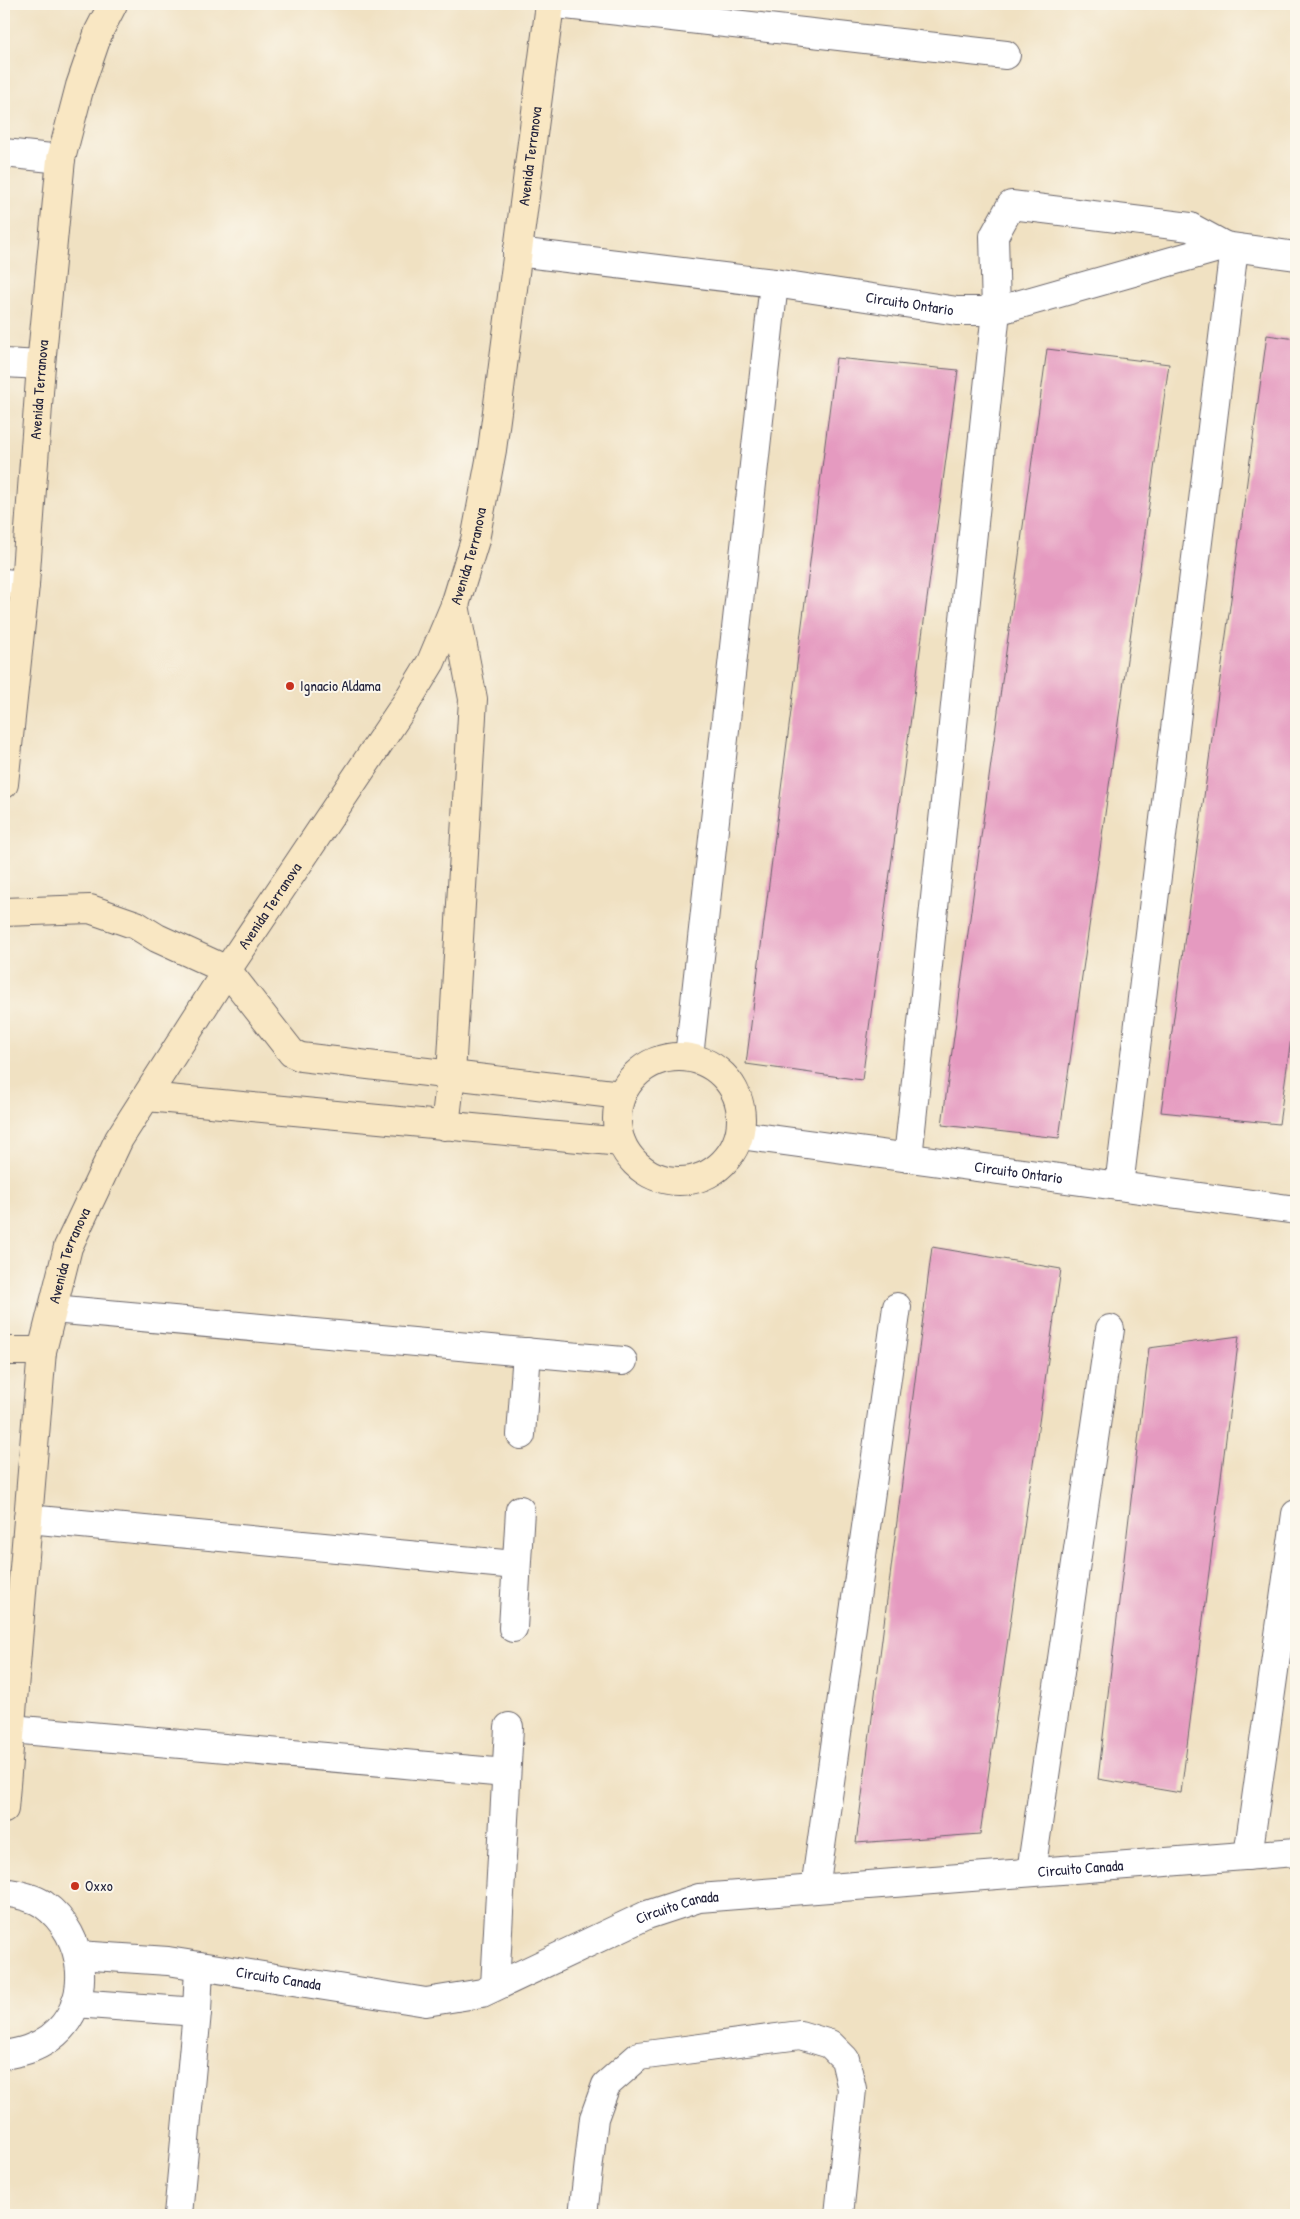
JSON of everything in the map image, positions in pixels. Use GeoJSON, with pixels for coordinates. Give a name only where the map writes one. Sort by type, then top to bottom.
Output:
{"type":"FeatureCollection","features":[{"type":"Feature","properties":{"kind":"street","name":"Avenida Terranova"},"geometry":{"type":"LineString","coordinates":[[4,784],[14,584],[41,365],[61,159],[80,86],[99,31],[113,4]]}},
{"type":"Feature","properties":{"kind":"street","name":"Avenida Terranova"},"geometry":{"type":"LineString","coordinates":[[4,1809],[42,1351],[68,1247],[119,1139],[227,970],[406,703],[431,662],[455,605],[475,540],[492,450],[550,4]]}},
{"type":"Feature","properties":{"kind":"street"},"geometry":{"type":"LineString","coordinates":[[557,4],[1006,55]]}},
{"type":"Feature","properties":{"kind":"street"},"geometry":{"type":"LineString","coordinates":[[4,153],[61,159]]}},
{"type":"Feature","properties":{"kind":"street"},"geometry":{"type":"LineString","coordinates":[[908,1158],[996,311],[994,236],[1011,205],[1190,227],[1229,247],[1119,1186]]}},
{"type":"Feature","properties":{"kind":"street","name":"Circuito Ontario"},"geometry":{"type":"LineString","coordinates":[[517,252],[774,283],[957,311],[996,311],[1229,247],[1296,256]]}},
{"type":"Feature","properties":{"kind":"street"},"geometry":{"type":"LineString","coordinates":[[689,1058],[774,283]]}},
{"type":"Feature","properties":{"kind":"street"},"geometry":{"type":"LineString","coordinates":[[4,363],[41,365]]}},
{"type":"Feature","properties":{"kind":"street"},"geometry":{"type":"LineString","coordinates":[[445,1126],[451,1075],[473,699],[455,605]]}},
{"type":"Feature","properties":{"kind":"street"},"geometry":{"type":"LineString","coordinates":[[4,912],[90,909],[123,919],[157,938],[227,970],[292,1053],[301,1057],[621,1095]]}},
{"type":"Feature","properties":{"kind":"street"},"geometry":{"type":"LineString","coordinates":[[673,1056],[689,1058],[695,1058],[718,1069],[734,1087],[742,1111],[740,1135],[730,1158],[711,1174],[688,1182],[668,1181],[642,1170],[625,1151],[620,1142],[617,1128],[618,1104],[629,1081],[649,1064],[673,1056]]}},
{"type":"Feature","properties":{"kind":"street"},"geometry":{"type":"LineString","coordinates":[[146,1098],[620,1142]]}},
{"type":"Feature","properties":{"kind":"street","name":"Circuito Ontario"},"geometry":{"type":"LineString","coordinates":[[740,1135],[1296,1210]]}},
{"type":"Feature","properties":{"kind":"street"},"geometry":{"type":"LineString","coordinates":[[814,1889],[897,1307]]}},
{"type":"Feature","properties":{"kind":"street"},"geometry":{"type":"LineString","coordinates":[[53,1309],[623,1361]]}},
{"type":"Feature","properties":{"kind":"street"},"geometry":{"type":"LineString","coordinates":[[1031,1872],[1110,1329]]}},
{"type":"Feature","properties":{"kind":"street"},"geometry":{"type":"LineString","coordinates":[[4,1351],[42,1351]]}},
{"type":"Feature","properties":{"kind":"street"},"geometry":{"type":"LineString","coordinates":[[521,1435],[527,1352]]}},
{"type":"Feature","properties":{"kind":"street"},"geometry":{"type":"LineString","coordinates":[[513,1628],[520,1510]]}},
{"type":"Feature","properties":{"kind":"street"},"geometry":{"type":"LineString","coordinates":[[1248,1856],[1296,1514]]}},
{"type":"Feature","properties":{"kind":"street"},"geometry":{"type":"LineString","coordinates":[[28,1518],[516,1565]]}},
{"type":"Feature","properties":{"kind":"street"},"geometry":{"type":"LineString","coordinates":[[495,1986],[508,1727]]}},
{"type":"Feature","properties":{"kind":"street"},"geometry":{"type":"LineString","coordinates":[[11,1729],[506,1774]]}},
{"type":"Feature","properties":{"kind":"street","name":"Circuito Canada"},"geometry":{"type":"LineString","coordinates":[[78,1955],[168,1961],[426,2002],[482,1992],[647,1915],[699,1898],[1296,1852]]}},
{"type":"Feature","properties":{"kind":"street"},"geometry":{"type":"LineString","coordinates":[[4,1892],[18,1894],[42,1904],[62,1921],[76,1943],[81,1969],[78,1995],[68,2019],[50,2038],[28,2051],[4,2055]]}},
{"type":"Feature","properties":{"kind":"street"},"geometry":{"type":"LineString","coordinates":[[182,2215],[199,1966]]}},
{"type":"Feature","properties":{"kind":"street"},"geometry":{"type":"LineString","coordinates":[[75,2003],[197,2012]]}},
{"type":"Feature","properties":{"kind":"street"},"geometry":{"type":"LineString","coordinates":[[583,2215],[594,2118],[606,2085],[639,2056],[800,2035],[830,2044],[845,2059],[852,2089],[839,2215]]}},
{"type":"Feature","properties":{"kind":"building"},"geometry":{"type":"Polygon","coordinates":[[[1267,335],[1296,339],[1296,1003],[1279,1124],[1161,1112],[1267,335]]]}},
{"type":"Feature","properties":{"kind":"building"},"geometry":{"type":"Polygon","coordinates":[[[1047,349],[1169,364],[1059,1138],[942,1125],[1047,349]]]}},
{"type":"Feature","properties":{"kind":"building"},"geometry":{"type":"Polygon","coordinates":[[[836,358],[958,370],[862,1080],[746,1064],[836,358]]]}},
{"type":"Feature","properties":{"kind":"building"},"geometry":{"type":"Polygon","coordinates":[[[932,1247],[1061,1269],[980,1834],[856,1843],[932,1247]]]}},
{"type":"Feature","properties":{"kind":"building"},"geometry":{"type":"Polygon","coordinates":[[[1239,1336],[1181,1793],[1098,1779],[1149,1348],[1239,1336]]]}},
{"type":"Feature","properties":{"kind":"place","name":"Ignacio Aldama"},"geometry":{"type":"Point","coordinates":[290,686]}},
{"type":"Feature","properties":{"kind":"place","name":"Oxxo"},"geometry":{"type":"Point","coordinates":[75,1886]}}]}
